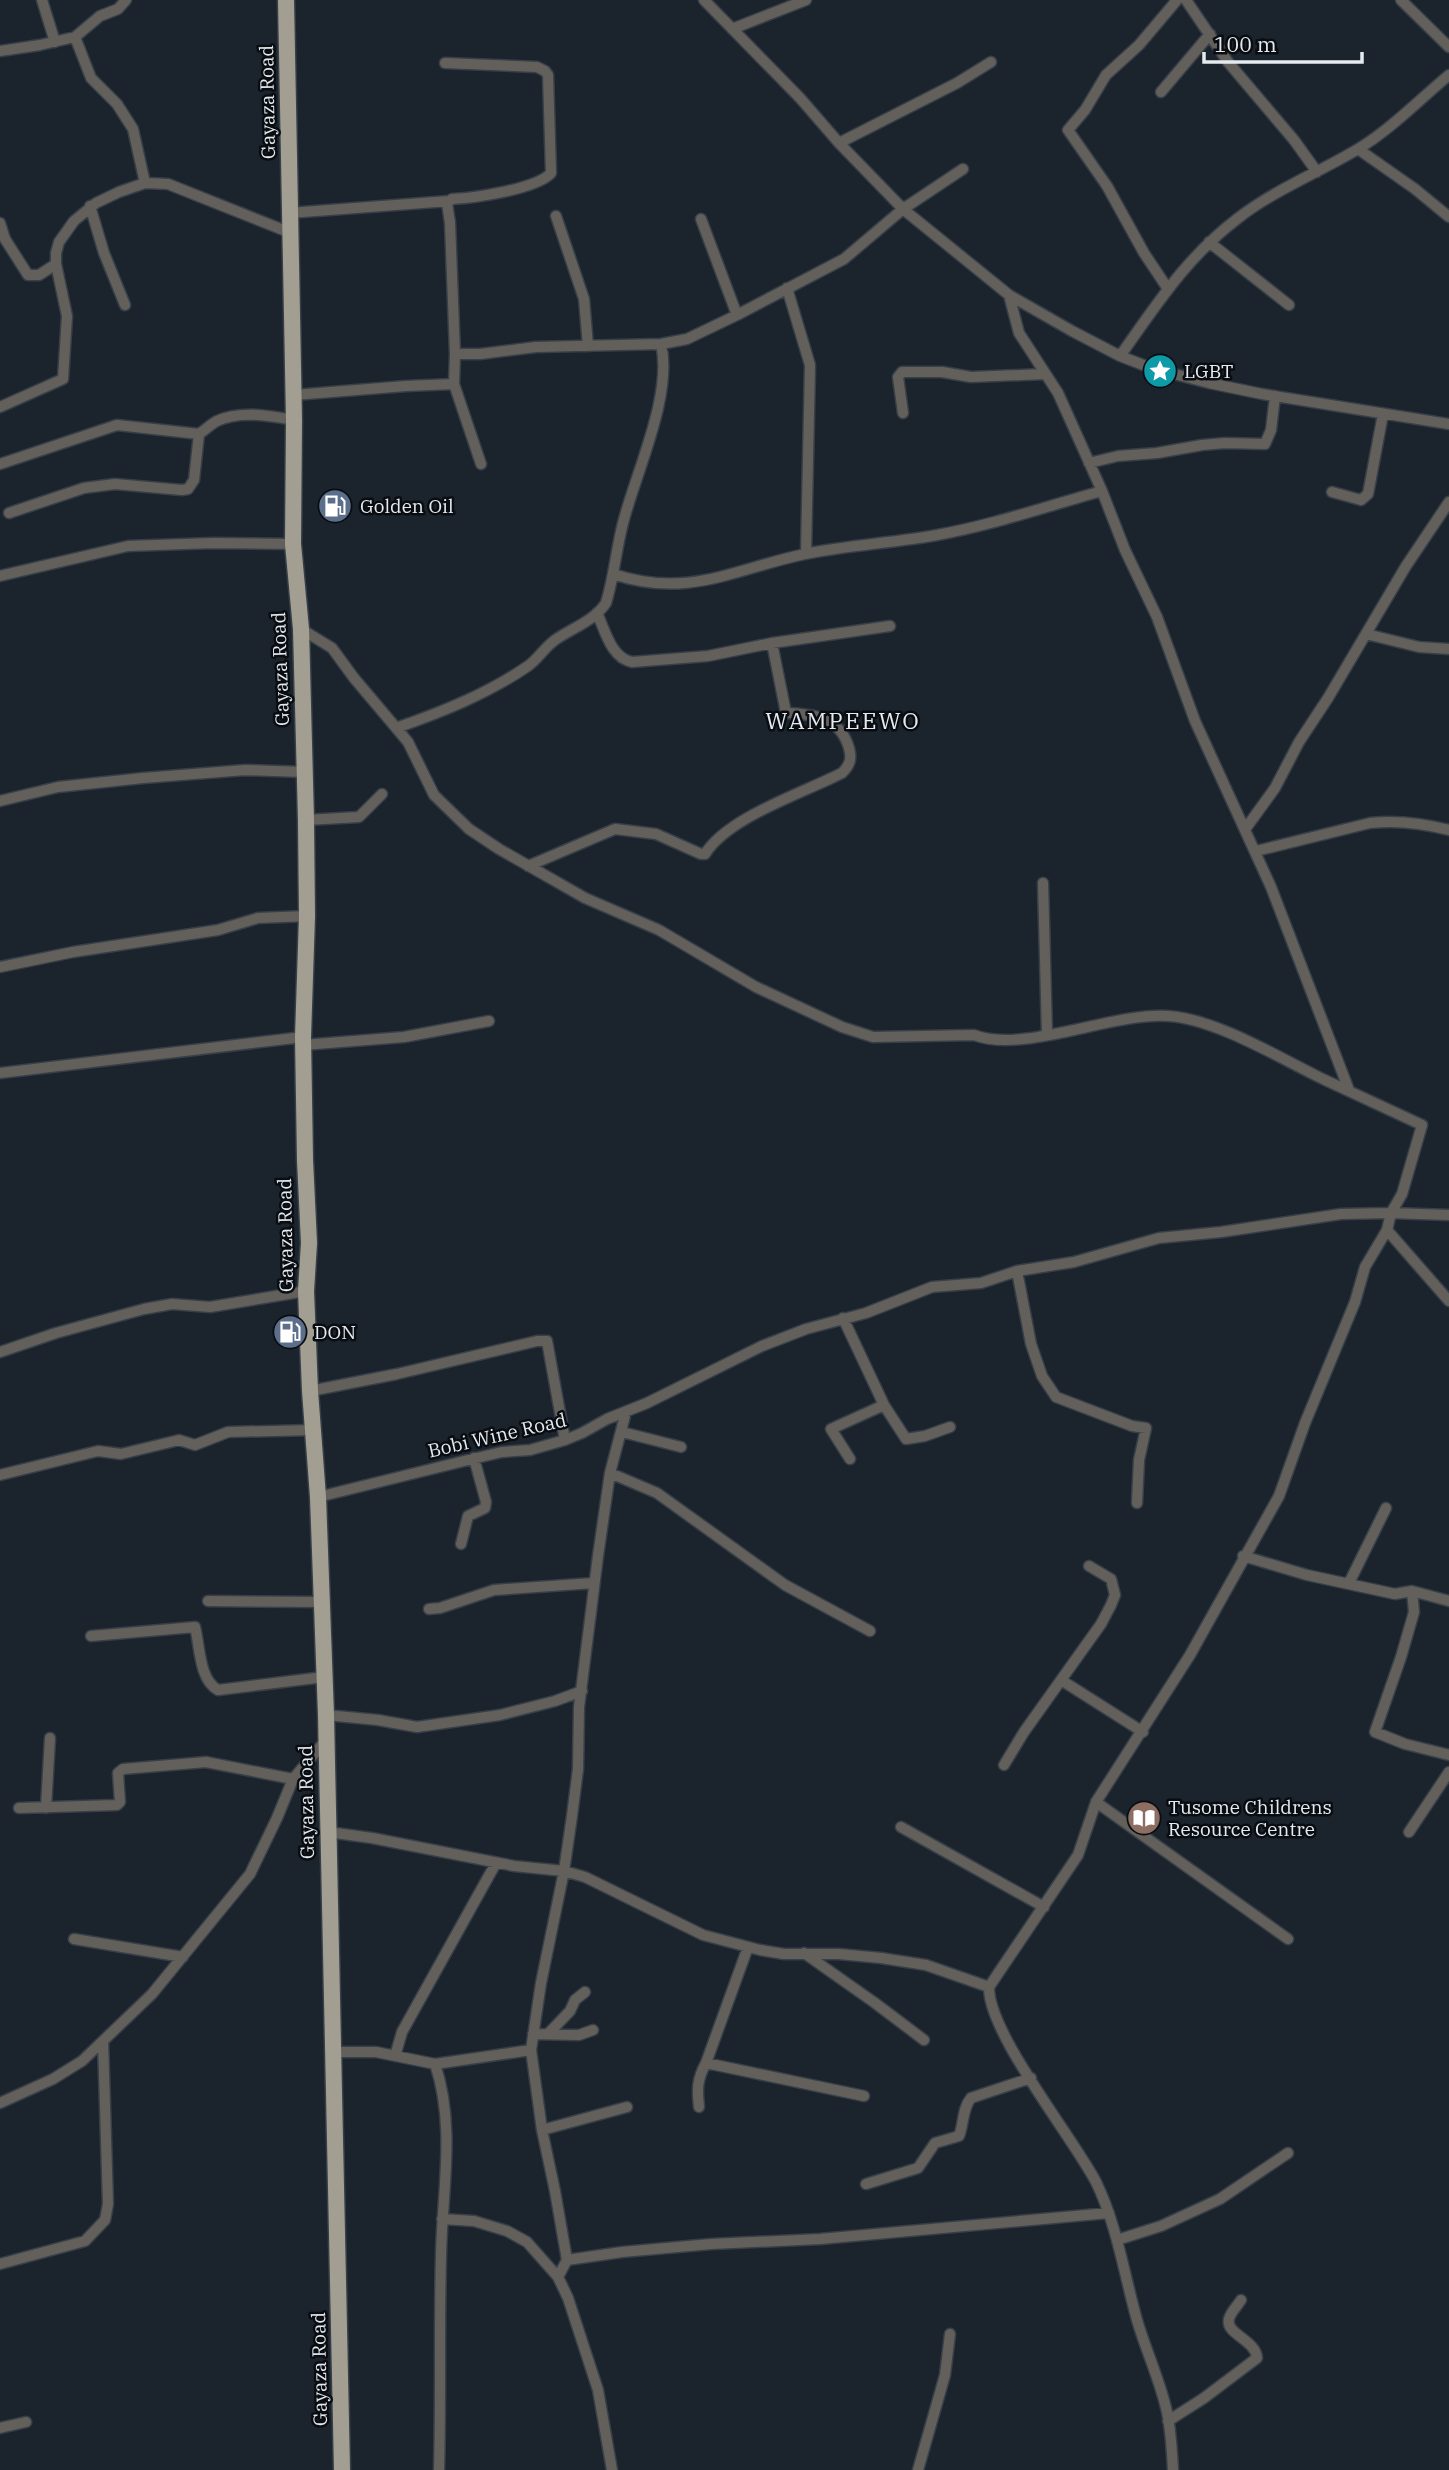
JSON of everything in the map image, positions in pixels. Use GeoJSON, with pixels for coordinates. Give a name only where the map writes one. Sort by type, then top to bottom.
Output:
{"type":"FeatureCollection","features":[{"type":"Feature","properties":{"kind":"main road","name":"Gayaza Road"},"geometry":{"type":"LineString","coordinates":[[286,0],[294,395],[293,544],[301,629],[306,820],[307,916],[303,1041],[309,1243],[306,1291],[318,1497],[326,1715],[331,2052],[342,2470]]}},
{"type":"Feature","properties":{"kind":"street"},"geometry":{"type":"LineString","coordinates":[[42,0],[55,42]]}},
{"type":"Feature","properties":{"kind":"street"},"geometry":{"type":"LineString","coordinates":[[0,51],[75,37],[100,16],[118,9],[126,0]]}},
{"type":"Feature","properties":{"kind":"street"},"geometry":{"type":"LineString","coordinates":[[704,0],[903,209],[1009,295],[1120,356],[1150,368],[1275,396],[1449,424]]}},
{"type":"Feature","properties":{"kind":"street"},"geometry":{"type":"LineString","coordinates":[[732,29],[806,0]]}},
{"type":"Feature","properties":{"kind":"street"},"geometry":{"type":"LineString","coordinates":[[1168,289],[1144,253],[1107,186],[1068,130],[1085,110],[1106,75],[1139,45],[1177,0]]}},
{"type":"Feature","properties":{"kind":"street"},"geometry":{"type":"LineString","coordinates":[[1186,0],[1236,72],[1317,172]]}},
{"type":"Feature","properties":{"kind":"street"},"geometry":{"type":"LineString","coordinates":[[1401,0],[1449,47]]}},
{"type":"Feature","properties":{"kind":"street"},"geometry":{"type":"LineString","coordinates":[[1161,92],[1210,34]]}},
{"type":"Feature","properties":{"kind":"street"},"geometry":{"type":"LineString","coordinates":[[75,37],[91,78],[117,104],[133,129],[145,183]]}},
{"type":"Feature","properties":{"kind":"street"},"geometry":{"type":"LineString","coordinates":[[289,212],[449,201],[533,184],[546,178],[551,173],[552,162],[548,75],[545,71],[537,67],[445,62]]}},
{"type":"Feature","properties":{"kind":"street"},"geometry":{"type":"LineString","coordinates":[[839,143],[946,89],[991,62]]}},
{"type":"Feature","properties":{"kind":"street"},"geometry":{"type":"LineString","coordinates":[[1120,356],[1184,267],[1209,242],[1259,204],[1358,149],[1386,130],[1449,75]]}},
{"type":"Feature","properties":{"kind":"street"},"geometry":{"type":"LineString","coordinates":[[1358,149],[1415,188],[1449,217]]}},
{"type":"Feature","properties":{"kind":"street"},"geometry":{"type":"LineString","coordinates":[[455,354],[470,355],[536,347],[661,344],[687,339],[852,253],[903,209],[963,169]]}},
{"type":"Feature","properties":{"kind":"street"},"geometry":{"type":"LineString","coordinates":[[0,407],[63,379],[67,316],[56,264],[59,242],[74,221],[90,206],[145,183],[168,184],[291,233]]}},
{"type":"Feature","properties":{"kind":"street"},"geometry":{"type":"LineString","coordinates":[[449,201],[454,384],[481,464]]}},
{"type":"Feature","properties":{"kind":"street"},"geometry":{"type":"LineString","coordinates":[[90,206],[104,253],[125,305]]}},
{"type":"Feature","properties":{"kind":"street"},"geometry":{"type":"LineString","coordinates":[[556,216],[584,299],[588,346]]}},
{"type":"Feature","properties":{"kind":"street"},"geometry":{"type":"LineString","coordinates":[[701,219],[737,315]]}},
{"type":"Feature","properties":{"kind":"street"},"geometry":{"type":"LineString","coordinates":[[0,223],[5,239],[28,275],[39,275],[56,264]]}},
{"type":"Feature","properties":{"kind":"street"},"geometry":{"type":"LineString","coordinates":[[1209,242],[1289,305]]}},
{"type":"Feature","properties":{"kind":"street"},"geometry":{"type":"LineString","coordinates":[[787,288],[810,365],[806,554]]}},
{"type":"Feature","properties":{"kind":"street"},"geometry":{"type":"LineString","coordinates":[[1009,295],[1018,333],[1058,393],[1125,550],[1157,617],[1195,721],[1256,851],[1349,1090]]}},
{"type":"Feature","properties":{"kind":"street"},"geometry":{"type":"LineString","coordinates":[[396,728],[438,713],[494,687],[530,665],[554,641],[597,613],[606,603],[623,521],[661,393],[665,368],[661,344]]}},
{"type":"Feature","properties":{"kind":"street"},"geometry":{"type":"LineString","coordinates":[[903,413],[898,377],[902,372],[942,372],[971,377],[1045,374]]}},
{"type":"Feature","properties":{"kind":"street"},"geometry":{"type":"LineString","coordinates":[[294,395],[454,384]]}},
{"type":"Feature","properties":{"kind":"street"},"geometry":{"type":"LineString","coordinates":[[1089,463],[1118,456],[1202,445],[1265,444],[1271,430],[1275,396]]}},
{"type":"Feature","properties":{"kind":"street"},"geometry":{"type":"LineString","coordinates":[[1332,492],[1361,500],[1368,494],[1383,414]]}},
{"type":"Feature","properties":{"kind":"street"},"geometry":{"type":"LineString","coordinates":[[0,464],[117,425],[200,434],[218,420],[238,416],[259,415],[294,420]]}},
{"type":"Feature","properties":{"kind":"street"},"geometry":{"type":"LineString","coordinates":[[9,513],[84,488],[116,484],[188,489],[194,480],[200,434]]}},
{"type":"Feature","properties":{"kind":"street"},"geometry":{"type":"LineString","coordinates":[[613,574],[647,583],[695,583],[806,554],[951,533],[1102,491]]}},
{"type":"Feature","properties":{"kind":"street"},"geometry":{"type":"LineString","coordinates":[[1246,828],[1275,788],[1299,742],[1406,566],[1449,502]]}},
{"type":"Feature","properties":{"kind":"street"},"geometry":{"type":"LineString","coordinates":[[0,576],[128,546],[293,544]]}},
{"type":"Feature","properties":{"kind":"street"},"geometry":{"type":"LineString","coordinates":[[597,613],[615,652],[620,659],[632,662],[708,656],[772,643],[891,626]]}},
{"type":"Feature","properties":{"kind":"street"},"geometry":{"type":"LineString","coordinates":[[301,629],[332,648],[408,742],[434,795],[469,829],[585,898],[659,930],[756,987],[842,1027],[873,1037],[974,1035],[985,1040],[1003,1040],[1153,1016],[1180,1017],[1243,1039],[1422,1125],[1402,1194],[1391,1213],[1387,1230],[1365,1267],[1355,1302],[1305,1423],[1279,1496],[1243,1556],[1190,1655],[1097,1802],[1078,1855],[989,1987],[989,1997],[998,2021],[1096,2182],[1109,2213],[1137,2320],[1168,2421],[1173,2470]]}},
{"type":"Feature","properties":{"kind":"street"},"geometry":{"type":"LineString","coordinates":[[1366,634],[1419,647],[1449,649]]}},
{"type":"Feature","properties":{"kind":"street"},"geometry":{"type":"LineString","coordinates":[[528,866],[615,829],[656,834],[705,854],[716,841],[745,820],[842,773],[849,766],[851,756],[846,735],[816,715],[786,713],[772,643]]}},
{"type":"Feature","properties":{"kind":"street"},"geometry":{"type":"LineString","coordinates":[[0,801],[58,787],[143,778],[246,770],[304,772]]}},
{"type":"Feature","properties":{"kind":"street"},"geometry":{"type":"LineString","coordinates":[[306,820],[359,817],[382,794]]}},
{"type":"Feature","properties":{"kind":"street"},"geometry":{"type":"LineString","coordinates":[[1256,851],[1388,821],[1449,830]]}},
{"type":"Feature","properties":{"kind":"street"},"geometry":{"type":"LineString","coordinates":[[1043,883],[1047,1034]]}},
{"type":"Feature","properties":{"kind":"street"},"geometry":{"type":"LineString","coordinates":[[0,967],[73,951],[218,930],[258,918],[307,916]]}},
{"type":"Feature","properties":{"kind":"street"},"geometry":{"type":"LineString","coordinates":[[0,1073],[303,1041],[404,1037],[489,1021]]}},
{"type":"Feature","properties":{"kind":"street","name":"Bobi Wine Road"},"geometry":{"type":"LineString","coordinates":[[318,1497],[474,1458],[530,1450],[565,1440],[762,1346],[932,1287],[981,1283],[1017,1271],[1074,1262],[1159,1238],[1221,1232],[1341,1214],[1449,1215]]}},
{"type":"Feature","properties":{"kind":"street"},"geometry":{"type":"LineString","coordinates":[[1387,1230],[1449,1301]]}},
{"type":"Feature","properties":{"kind":"street"},"geometry":{"type":"LineString","coordinates":[[1017,1271],[1031,1345],[1042,1376],[1056,1397],[1132,1426],[1146,1428],[1139,1460],[1137,1503]]}},
{"type":"Feature","properties":{"kind":"street"},"geometry":{"type":"LineString","coordinates":[[0,1352],[56,1333],[144,1309],[172,1304],[210,1307],[306,1291]]}},
{"type":"Feature","properties":{"kind":"street"},"geometry":{"type":"LineString","coordinates":[[843,1318],[884,1405],[906,1440],[950,1427]]}},
{"type":"Feature","properties":{"kind":"street"},"geometry":{"type":"LineString","coordinates":[[310,1391],[547,1341],[565,1440]]}},
{"type":"Feature","properties":{"kind":"street"},"geometry":{"type":"LineString","coordinates":[[850,1459],[831,1429],[884,1405]]}},
{"type":"Feature","properties":{"kind":"street"},"geometry":{"type":"LineString","coordinates":[[558,2277],[567,2260],[542,2130],[531,2050],[564,1871],[578,1769],[579,1707],[610,1473],[626,1412]]}},
{"type":"Feature","properties":{"kind":"street"},"geometry":{"type":"LineString","coordinates":[[0,1475],[98,1451],[121,1454],[179,1440],[195,1445],[228,1432],[312,1430]]}},
{"type":"Feature","properties":{"kind":"street"},"geometry":{"type":"LineString","coordinates":[[622,1432],[681,1447]]}},
{"type":"Feature","properties":{"kind":"street"},"geometry":{"type":"LineString","coordinates":[[461,1544],[468,1516],[485,1508],[486,1502],[474,1458]]}},
{"type":"Feature","properties":{"kind":"street"},"geometry":{"type":"LineString","coordinates":[[610,1473],[657,1493],[785,1585],[870,1631]]}},
{"type":"Feature","properties":{"kind":"street"},"geometry":{"type":"LineString","coordinates":[[1349,1583],[1386,1508]]}},
{"type":"Feature","properties":{"kind":"street"},"geometry":{"type":"LineString","coordinates":[[1243,1556],[1307,1575],[1395,1594],[1412,1591],[1449,1601]]}},
{"type":"Feature","properties":{"kind":"street"},"geometry":{"type":"LineString","coordinates":[[1004,1765],[1024,1732],[1101,1624],[1115,1595],[1111,1579],[1089,1566]]}},
{"type":"Feature","properties":{"kind":"street"},"geometry":{"type":"LineString","coordinates":[[429,1609],[440,1608],[494,1590],[594,1583]]}},
{"type":"Feature","properties":{"kind":"street"},"geometry":{"type":"LineString","coordinates":[[1412,1591],[1413,1612],[1401,1657],[1375,1732],[1405,1744],[1449,1755]]}},
{"type":"Feature","properties":{"kind":"street"},"geometry":{"type":"LineString","coordinates":[[208,1601],[321,1602]]}},
{"type":"Feature","properties":{"kind":"street"},"geometry":{"type":"LineString","coordinates":[[91,1636],[195,1627],[209,1683],[218,1690],[324,1677]]}},
{"type":"Feature","properties":{"kind":"street"},"geometry":{"type":"LineString","coordinates":[[1061,1680],[1143,1732]]}},
{"type":"Feature","properties":{"kind":"street"},"geometry":{"type":"LineString","coordinates":[[326,1715],[417,1727],[500,1715],[582,1691]]}},
{"type":"Feature","properties":{"kind":"street"},"geometry":{"type":"LineString","coordinates":[[46,1808],[50,1738]]}},
{"type":"Feature","properties":{"kind":"street"},"geometry":{"type":"LineString","coordinates":[[0,2104],[53,2079],[82,2061],[152,1994],[250,1874],[293,1779],[326,1740]]}},
{"type":"Feature","properties":{"kind":"street"},"geometry":{"type":"LineString","coordinates":[[19,1808],[117,1805],[120,1802],[118,1773],[123,1769],[206,1762],[293,1779]]}},
{"type":"Feature","properties":{"kind":"street"},"geometry":{"type":"LineString","coordinates":[[1409,1832],[1449,1772]]}},
{"type":"Feature","properties":{"kind":"street"},"geometry":{"type":"LineString","coordinates":[[1097,1802],[1289,1939]]}},
{"type":"Feature","properties":{"kind":"street"},"geometry":{"type":"LineString","coordinates":[[901,1827],[1044,1907]]}},
{"type":"Feature","properties":{"kind":"street"},"geometry":{"type":"LineString","coordinates":[[328,1832],[496,1863],[564,1871],[585,1877],[703,1935],[748,1947],[783,1954],[881,1958],[926,1965],[989,1987]]}},
{"type":"Feature","properties":{"kind":"street"},"geometry":{"type":"LineString","coordinates":[[395,2056],[402,2032],[496,1863]]}},
{"type":"Feature","properties":{"kind":"street"},"geometry":{"type":"LineString","coordinates":[[74,1939],[183,1956]]}},
{"type":"Feature","properties":{"kind":"street"},"geometry":{"type":"LineString","coordinates":[[699,2107],[699,2076],[748,1947]]}},
{"type":"Feature","properties":{"kind":"street"},"geometry":{"type":"LineString","coordinates":[[804,1953],[924,2040]]}},
{"type":"Feature","properties":{"kind":"street"},"geometry":{"type":"LineString","coordinates":[[548,2034],[570,2011],[575,2000],[585,1992]]}},
{"type":"Feature","properties":{"kind":"street"},"geometry":{"type":"LineString","coordinates":[[533,2034],[579,2035],[593,2030]]}},
{"type":"Feature","properties":{"kind":"street"},"geometry":{"type":"LineString","coordinates":[[0,2264],[85,2241],[105,2220],[108,2204],[103,2041]]}},
{"type":"Feature","properties":{"kind":"street"},"geometry":{"type":"LineString","coordinates":[[331,2052],[376,2052],[435,2064],[531,2050]]}},
{"type":"Feature","properties":{"kind":"street"},"geometry":{"type":"LineString","coordinates":[[706,2063],[864,2096]]}},
{"type":"Feature","properties":{"kind":"street"},"geometry":{"type":"LineString","coordinates":[[435,2064],[441,2080],[447,2127],[442,2219],[439,2470]]}},
{"type":"Feature","properties":{"kind":"street"},"geometry":{"type":"LineString","coordinates":[[866,2184],[918,2168],[935,2144],[959,2136],[964,2123],[965,2105],[971,2098],[1031,2078]]}},
{"type":"Feature","properties":{"kind":"street"},"geometry":{"type":"LineString","coordinates":[[542,2130],[626,2107]]}},
{"type":"Feature","properties":{"kind":"street"},"geometry":{"type":"LineString","coordinates":[[1117,2240],[1161,2226],[1220,2199],[1288,2153]]}},
{"type":"Feature","properties":{"kind":"street"},"geometry":{"type":"LineString","coordinates":[[567,2260],[711,2244],[820,2239],[1109,2213]]}},
{"type":"Feature","properties":{"kind":"street"},"geometry":{"type":"LineString","coordinates":[[442,2219],[474,2221],[507,2231],[527,2242],[558,2277],[568,2298],[598,2390],[612,2470]]}},
{"type":"Feature","properties":{"kind":"street"},"geometry":{"type":"LineString","coordinates":[[1168,2421],[1257,2358],[1254,2346],[1229,2324],[1229,2318],[1241,2300]]}},
{"type":"Feature","properties":{"kind":"street"},"geometry":{"type":"LineString","coordinates":[[918,2470],[945,2375],[950,2334]]}},
{"type":"Feature","properties":{"kind":"street"},"geometry":{"type":"LineString","coordinates":[[0,2428],[26,2422]]}},
{"type":"Feature","properties":{"kind":"place","name":"LGBT"},"geometry":{"type":"Point","coordinates":[1160,371]}},
{"type":"Feature","properties":{"kind":"place","name":"Golden Oil"},"geometry":{"type":"Point","coordinates":[335,506]}},
{"type":"Feature","properties":{"kind":"place","name":"DON"},"geometry":{"type":"Point","coordinates":[290,1332]}},
{"type":"Feature","properties":{"kind":"place","name":"Tusome Childrens Resource Centre"},"geometry":{"type":"Point","coordinates":[1144,1818]}},
{"type":"Feature","properties":{"kind":"district","name":"WAMPEEWO"},"geometry":{"type":"Point","coordinates":[843,721]}}]}
